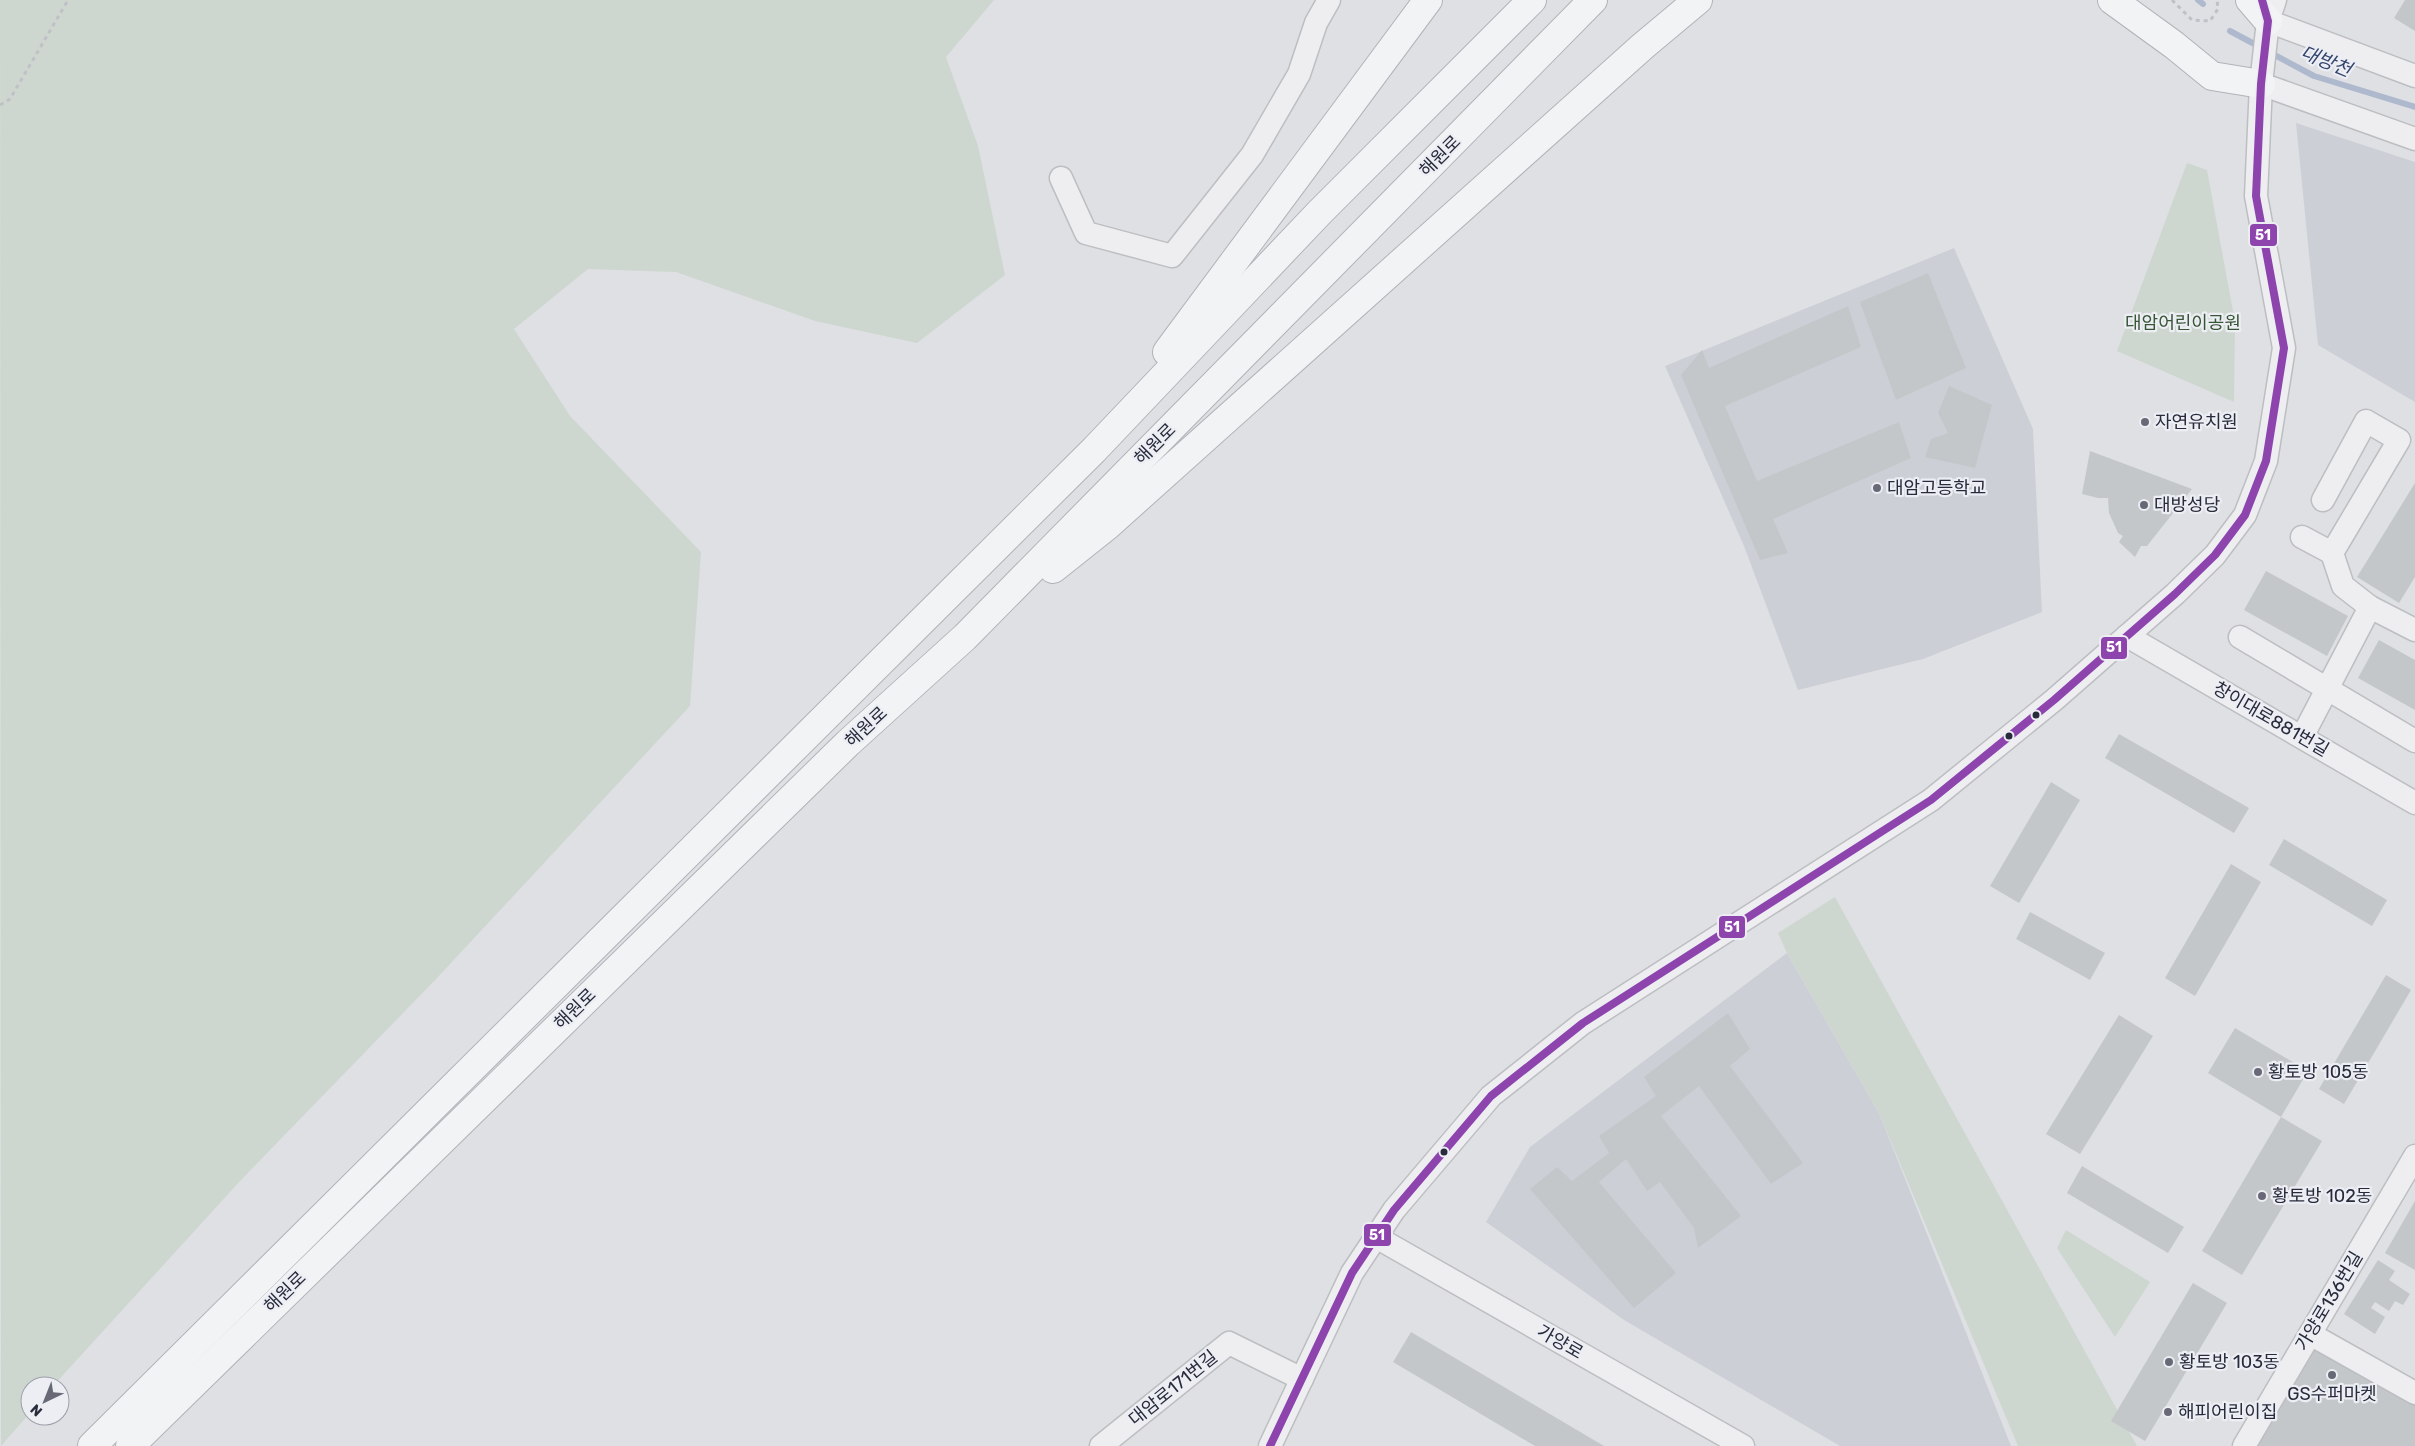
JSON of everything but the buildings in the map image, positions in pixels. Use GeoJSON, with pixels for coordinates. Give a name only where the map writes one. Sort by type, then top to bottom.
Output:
{"type":"FeatureCollection","features":[{"type":"Feature","properties":{"kind":"highway"},"geometry":{"type":"LineString","coordinates":[[1094,450],[1428,0]]}},
{"type":"Feature","properties":{"kind":"highway","name":"해원로"},"geometry":{"type":"LineString","coordinates":[[92,1446],[1094,450],[1320,212],[1532,0]]}},
{"type":"Feature","properties":{"kind":"highway","name":"해원로"},"geometry":{"type":"LineString","coordinates":[[130,1446],[841,750],[965,637],[1593,0]]}},
{"type":"Feature","properties":{"kind":"highway"},"geometry":{"type":"LineString","coordinates":[[965,637],[1108,526],[1636,53],[1698,0]]}},
{"type":"Feature","properties":{"kind":"highway"},"geometry":{"type":"LineString","coordinates":[[2112,0],[2174,45],[2212,76],[2261,84]]}},
{"type":"Feature","properties":{"kind":"highway"},"geometry":{"type":"LineString","coordinates":[[2140,0],[2174,45]]}},
{"type":"Feature","properties":{"kind":"highway"},"geometry":{"type":"LineString","coordinates":[[2250,0],[2268,7]]}},
{"type":"Feature","properties":{"kind":"street"},"geometry":{"type":"LineString","coordinates":[[1061,178],[1086,233],[1172,256],[1252,155],[1299,74],[1316,23],[1329,0]]}},
{"type":"Feature","properties":{"kind":"street"},"geometry":{"type":"LineString","coordinates":[[1270,1446],[1352,1273],[1394,1210],[1491,1096],[1583,1023],[1931,800],[2054,700],[2127,636],[2215,555],[2245,514],[2266,461],[2284,348],[2256,196],[2261,84],[2268,7],[2415,76]]}},
{"type":"Feature","properties":{"kind":"street"},"geometry":{"type":"LineString","coordinates":[[2261,84],[2415,139]]}},
{"type":"Feature","properties":{"kind":"street"},"geometry":{"type":"LineString","coordinates":[[2323,500],[2366,420],[2400,440],[2332,553]]}},
{"type":"Feature","properties":{"kind":"street"},"geometry":{"type":"LineString","coordinates":[[2302,537],[2332,553],[2343,586],[2370,607],[2415,630]]}},
{"type":"Feature","properties":{"kind":"street"},"geometry":{"type":"LineString","coordinates":[[2302,737],[2370,607]]}},
{"type":"Feature","properties":{"kind":"street","name":"창이대로881번길"},"geometry":{"type":"LineString","coordinates":[[2127,636],[2415,803]]}},
{"type":"Feature","properties":{"kind":"street"},"geometry":{"type":"LineString","coordinates":[[2240,638],[2415,741]]}},
{"type":"Feature","properties":{"kind":"street","name":"가양로136번길"},"geometry":{"type":"LineString","coordinates":[[2244,1446],[2310,1334],[2412,1169]]}},
{"type":"Feature","properties":{"kind":"street","name":"가양로"},"geometry":{"type":"LineString","coordinates":[[1376,1237],[1743,1446]]}},
{"type":"Feature","properties":{"kind":"street"},"geometry":{"type":"LineString","coordinates":[[2310,1334],[2415,1394]]}},
{"type":"Feature","properties":{"kind":"street","name":"대암로171번길"},"geometry":{"type":"LineString","coordinates":[[1101,1446],[1229,1343],[1302,1379]]}},
{"type":"Feature","properties":{"kind":"path"},"geometry":{"type":"LineString","coordinates":[[0,105],[10,99],[68,0]]}},
{"type":"Feature","properties":{"kind":"path"},"geometry":{"type":"LineString","coordinates":[[2172,0],[2192,20],[2210,22],[2218,9],[2217,0]]}},
{"type":"Feature","properties":{"kind":"shaded area"},"geometry":{"type":"Polygon","coordinates":[[[2296,123],[2415,162],[2415,402],[2318,345],[2296,123]]]}},
{"type":"Feature","properties":{"kind":"shaded area","name":"대암고등학교"},"geometry":{"type":"Polygon","coordinates":[[[1954,248],[2033,429],[2042,612],[1923,659],[1798,690],[1744,546],[1665,366],[1954,248]]]}},
{"type":"Feature","properties":{"kind":"shaded area"},"geometry":{"type":"Polygon","coordinates":[[[1787,953],[1879,1113],[2011,1446],[1840,1446],[1624,1320],[1486,1222],[1530,1147],[1787,953]]]}},
{"type":"Feature","properties":{"kind":"green space"},"geometry":{"type":"Polygon","coordinates":[[[0,0],[994,0],[946,57],[978,146],[1005,275],[917,343],[815,321],[676,272],[588,269],[514,329],[570,416],[701,552],[690,706],[437,978],[241,1180],[62,1376],[20,1376],[20,1424],[1,1446],[0,0]]]}},
{"type":"Feature","properties":{"kind":"green space","name":"대암어린이공원"},"geometry":{"type":"Polygon","coordinates":[[[2187,163],[2207,170],[2235,322],[2234,402],[2117,351],[2187,163]]]}},
{"type":"Feature","properties":{"kind":"green space"},"geometry":{"type":"Polygon","coordinates":[[[1835,897],[2137,1446],[2018,1446],[1879,1113],[1787,953],[1778,933],[1835,897]]]}},
{"type":"Feature","properties":{"kind":"green space"},"geometry":{"type":"Polygon","coordinates":[[[2066,1230],[2150,1282],[2115,1337],[2057,1248],[2066,1230]]]}},
{"type":"Feature","properties":{"kind":"waterway","name":"대방천"},"geometry":{"type":"LineString","coordinates":[[2198,0],[2203,4]]}},
{"type":"Feature","properties":{"kind":"waterway","name":"대방천"},"geometry":{"type":"LineString","coordinates":[[2230,31],[2260,47]]}},
{"type":"Feature","properties":{"kind":"waterway","name":"대방천"},"geometry":{"type":"LineString","coordinates":[[2269,52],[2314,76],[2415,107]]}},
{"type":"Feature","properties":{"kind":"transit line","name":"51"},"geometry":{"type":"LineString","coordinates":[[1270,1446],[1352,1273],[1394,1210],[1491,1096],[1583,1023],[1931,800],[2054,700],[2175,594],[2215,555],[2245,515],[2266,461],[2284,348],[2256,196],[2261,84],[2268,21],[2262,0]]}},
{"type":"Feature","properties":{"kind":"place","name":"자연유치원"},"geometry":{"type":"Point","coordinates":[2145,422]}},
{"type":"Feature","properties":{"kind":"place","name":"대암고등학교"},"geometry":{"type":"Point","coordinates":[1877,488]}},
{"type":"Feature","properties":{"kind":"place","name":"대방성당"},"geometry":{"type":"Point","coordinates":[2144,505]}},
{"type":"Feature","properties":{"kind":"place","name":"황토방 105동"},"geometry":{"type":"Point","coordinates":[2258,1072]}},
{"type":"Feature","properties":{"kind":"place","name":"황토방 102동"},"geometry":{"type":"Point","coordinates":[2262,1196]}},
{"type":"Feature","properties":{"kind":"place","name":"황토방 103동"},"geometry":{"type":"Point","coordinates":[2169,1362]}},
{"type":"Feature","properties":{"kind":"place","name":"GS수퍼마켓"},"geometry":{"type":"Point","coordinates":[2332,1375]}},
{"type":"Feature","properties":{"kind":"place","name":"해피어린이집"},"geometry":{"type":"Point","coordinates":[2168,1412]}}]}
